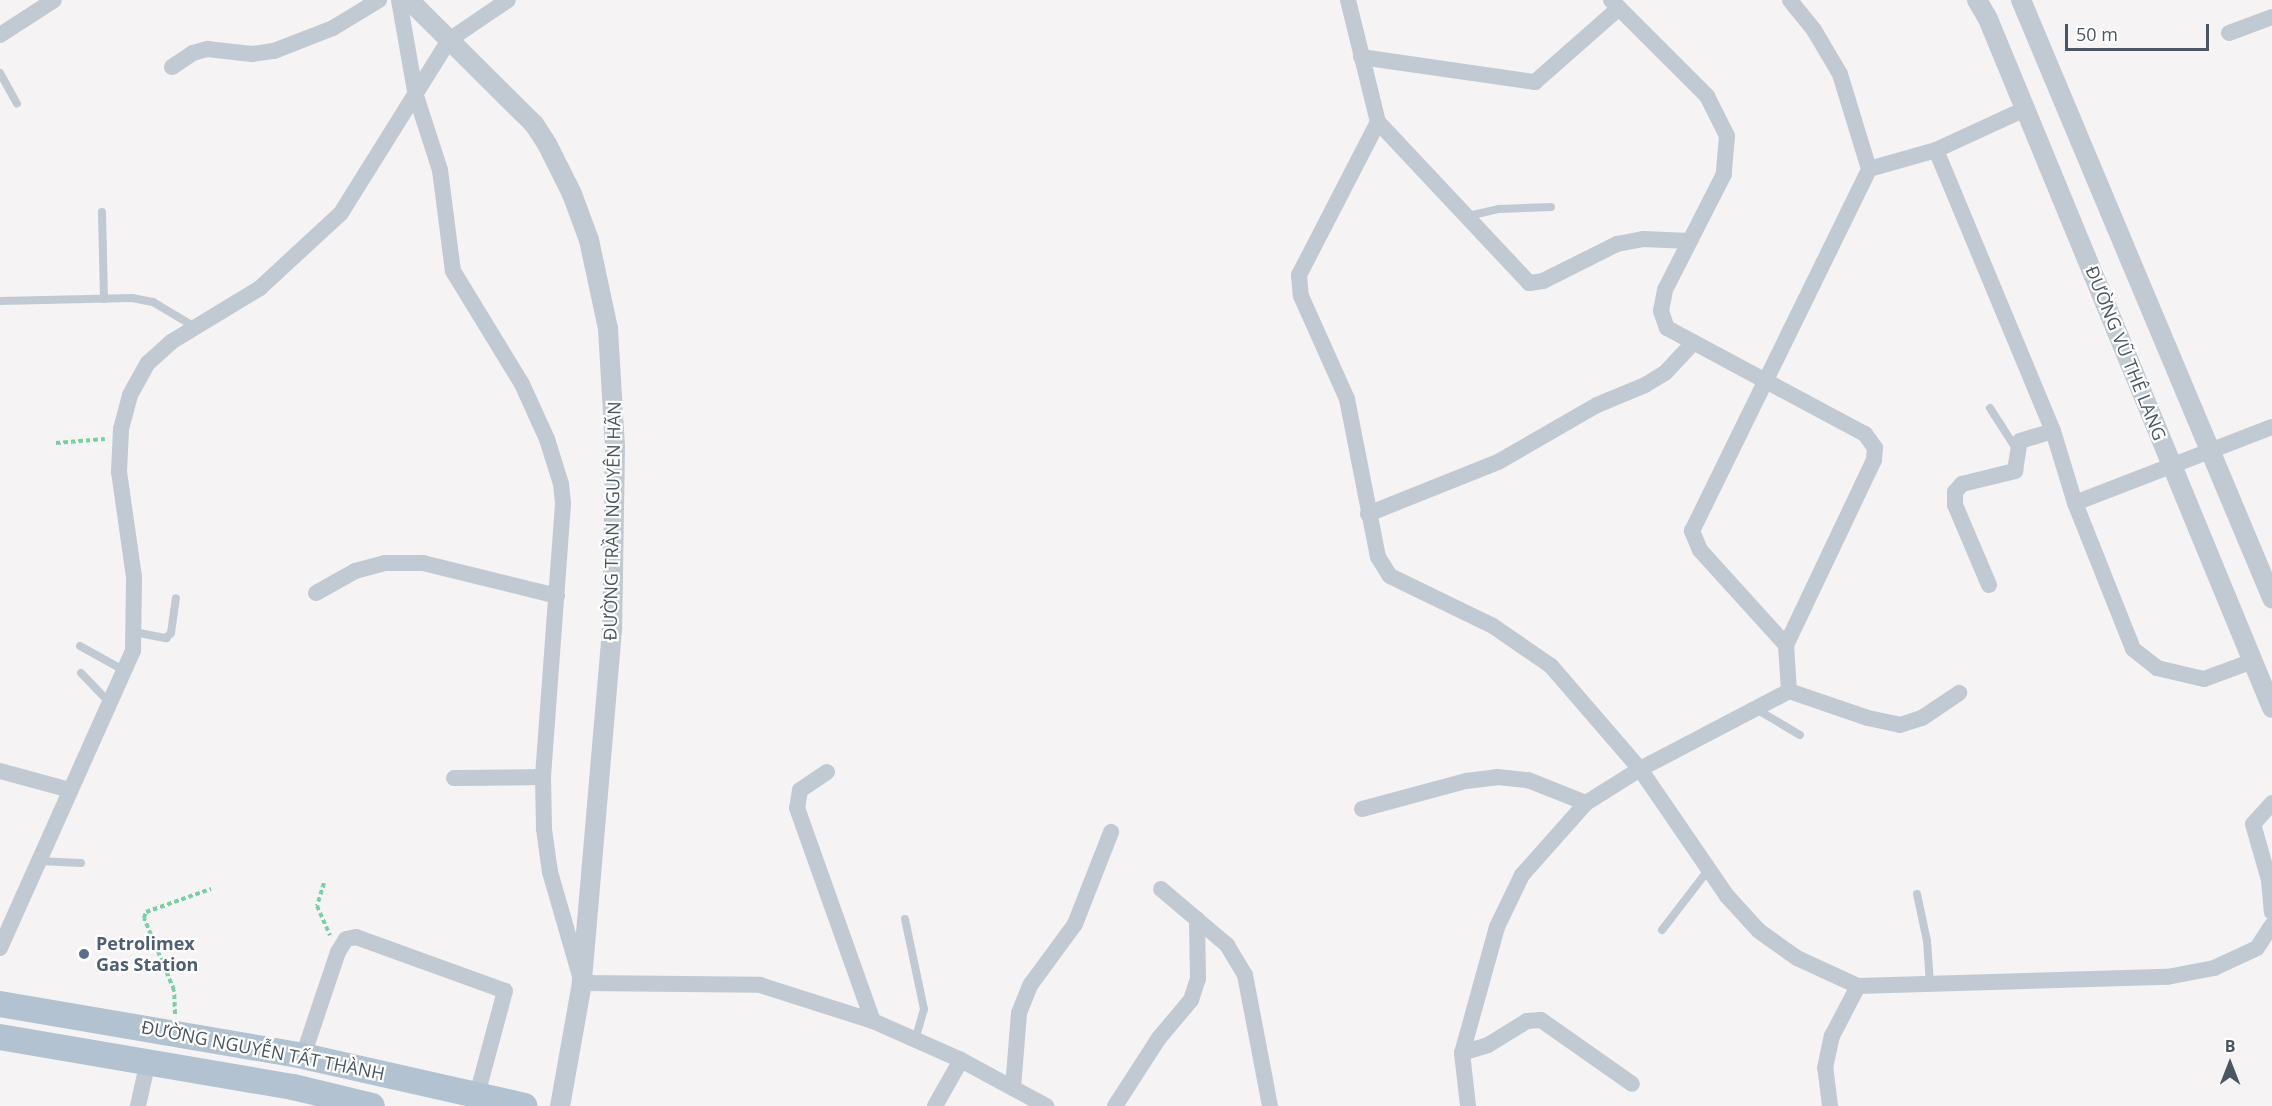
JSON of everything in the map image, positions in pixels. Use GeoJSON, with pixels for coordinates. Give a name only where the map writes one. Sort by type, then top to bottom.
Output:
{"type":"FeatureCollection","features":[{"type":"Feature","properties":{"kind":"main road","name":"ĐƯỜNG NGUYỄN TẤT THÀNH"},"geometry":{"type":"LineString","coordinates":[[0,1004],[175,1032],[303,1056],[524,1106]]}},
{"type":"Feature","properties":{"kind":"main road","name":"ĐƯỜNG NGUYỄN TẤT THÀNH"},"geometry":{"type":"LineString","coordinates":[[0,1037],[293,1087],[372,1106]]}},
{"type":"Feature","properties":{"kind":"street"},"geometry":{"type":"LineString","coordinates":[[0,35],[54,0]]}},
{"type":"Feature","properties":{"kind":"street"},"geometry":{"type":"LineString","coordinates":[[172,67],[193,53],[207,49],[252,54],[274,51],[333,28],[379,0]]}},
{"type":"Feature","properties":{"kind":"street"},"geometry":{"type":"LineString","coordinates":[[399,0],[416,96],[440,170],[447,246],[453,271],[522,384],[555,461],[563,504],[543,777],[544,829],[550,872],[582,983],[728,982],[760,986],[873,1021],[961,1060],[1046,1106]]}},
{"type":"Feature","properties":{"kind":"street","name":"ĐƯỜNG TRẦN NGUYÊN HÃN"},"geometry":{"type":"LineString","coordinates":[[409,0],[534,124],[558,164],[589,240],[608,329],[615,447],[612,630],[582,983],[560,1106]]}},
{"type":"Feature","properties":{"kind":"street"},"geometry":{"type":"LineString","coordinates":[[0,948],[133,651],[134,577],[119,472],[121,438],[130,395],[148,363],[196,327],[260,288],[340,213],[416,96],[449,40],[508,0]]}},
{"type":"Feature","properties":{"kind":"street"},"geometry":{"type":"LineString","coordinates":[[1348,0],[1378,122],[1529,283],[1543,281],[1617,244],[1643,240],[1690,241]]}},
{"type":"Feature","properties":{"kind":"street"},"geometry":{"type":"LineString","coordinates":[[1786,645],[1700,550],[1692,531],[1869,169],[1840,74],[1814,30],[1790,0]]}},
{"type":"Feature","properties":{"kind":"street","name":"ĐƯỜNG VŨ THÊ LANG"},"geometry":{"type":"LineString","coordinates":[[1977,0],[2025,109],[2272,708]]}},
{"type":"Feature","properties":{"kind":"street"},"geometry":{"type":"LineString","coordinates":[[2022,0],[2272,598]]}},
{"type":"Feature","properties":{"kind":"street"},"geometry":{"type":"LineString","coordinates":[[1361,57],[1535,82],[1615,4],[1707,96],[1727,136],[1724,174],[1665,290],[1661,311],[1667,328],[1767,379],[1865,434],[1875,448],[1874,460],[1786,645],[1790,691]]}},
{"type":"Feature","properties":{"kind":"street"},"geometry":{"type":"LineString","coordinates":[[2229,33],[2272,17]]}},
{"type":"Feature","properties":{"kind":"street"},"geometry":{"type":"LineString","coordinates":[[1869,169],[1935,150],[2025,109]]}},
{"type":"Feature","properties":{"kind":"street"},"geometry":{"type":"LineString","coordinates":[[1378,122],[1299,275],[1301,296],[1347,399],[1378,557],[1390,576],[1493,626],[1551,666],[1640,769],[1709,869],[1759,931],[1797,958],[1858,986],[2167,978],[2214,968],[2257,948],[2272,925]]}},
{"type":"Feature","properties":{"kind":"street"},"geometry":{"type":"LineString","coordinates":[[1935,150],[2053,431],[2075,503],[2133,649],[2157,668],[2204,679],[2253,661]]}},
{"type":"Feature","properties":{"kind":"street"},"geometry":{"type":"LineString","coordinates":[[1368,514],[1498,462],[1597,405],[1645,385],[1665,373],[1693,343]]}},
{"type":"Feature","properties":{"kind":"street"},"geometry":{"type":"LineString","coordinates":[[2075,503],[2272,427]]}},
{"type":"Feature","properties":{"kind":"street"},"geometry":{"type":"LineString","coordinates":[[1989,585],[1955,506],[1955,492],[1962,484],[2015,471],[2020,441],[2053,431]]}},
{"type":"Feature","properties":{"kind":"street"},"geometry":{"type":"LineString","coordinates":[[316,593],[355,571],[386,563],[423,563],[557,596]]}},
{"type":"Feature","properties":{"kind":"street"},"geometry":{"type":"LineString","coordinates":[[1468,1106],[1462,1053],[1497,927],[1522,875],[1586,803],[1640,769],[1790,691],[1868,718],[1900,724],[1922,718],[1959,693]]}},
{"type":"Feature","properties":{"kind":"street"},"geometry":{"type":"LineString","coordinates":[[0,771],[70,790]]}},
{"type":"Feature","properties":{"kind":"street"},"geometry":{"type":"LineString","coordinates":[[826,772],[800,790],[797,808],[873,1021]]}},
{"type":"Feature","properties":{"kind":"street"},"geometry":{"type":"LineString","coordinates":[[454,778],[543,777]]}},
{"type":"Feature","properties":{"kind":"street"},"geometry":{"type":"LineString","coordinates":[[1362,809],[1466,781],[1497,777],[1528,780],[1586,803]]}},
{"type":"Feature","properties":{"kind":"street"},"geometry":{"type":"LineString","coordinates":[[2272,803],[2253,824],[2269,880],[2272,912]]}},
{"type":"Feature","properties":{"kind":"street"},"geometry":{"type":"LineString","coordinates":[[1013,1088],[1019,1013],[1031,984],[1075,924],[1111,832]]}},
{"type":"Feature","properties":{"kind":"street"},"geometry":{"type":"LineString","coordinates":[[1161,889],[1227,945],[1245,975],[1270,1106]]}},
{"type":"Feature","properties":{"kind":"street"},"geometry":{"type":"LineString","coordinates":[[1115,1106],[1159,1038],[1191,1000],[1198,979],[1197,919]]}},
{"type":"Feature","properties":{"kind":"street"},"geometry":{"type":"LineString","coordinates":[[303,1056],[338,952],[346,939],[356,937],[505,991],[477,1095]]}},
{"type":"Feature","properties":{"kind":"street"},"geometry":{"type":"LineString","coordinates":[[1830,1106],[1825,1068],[1832,1036],[1858,986]]}},
{"type":"Feature","properties":{"kind":"street"},"geometry":{"type":"LineString","coordinates":[[1462,1053],[1488,1045],[1527,1021],[1541,1020],[1632,1084]]}},
{"type":"Feature","properties":{"kind":"street"},"geometry":{"type":"LineString","coordinates":[[935,1106],[961,1060]]}},
{"type":"Feature","properties":{"kind":"street"},"geometry":{"type":"LineString","coordinates":[[138,1106],[148,1061]]}},
{"type":"Feature","properties":{"kind":"lane"},"geometry":{"type":"LineString","coordinates":[[0,73],[17,104]]}},
{"type":"Feature","properties":{"kind":"lane"},"geometry":{"type":"LineString","coordinates":[[1467,216],[1499,209],[1551,207]]}},
{"type":"Feature","properties":{"kind":"lane"},"geometry":{"type":"LineString","coordinates":[[102,212],[104,298]]}},
{"type":"Feature","properties":{"kind":"lane"},"geometry":{"type":"LineString","coordinates":[[0,301],[104,298],[153,302],[196,327]]}},
{"type":"Feature","properties":{"kind":"lane"},"geometry":{"type":"LineString","coordinates":[[1990,408],[2017,451]]}},
{"type":"Feature","properties":{"kind":"lane"},"geometry":{"type":"LineString","coordinates":[[134,632],[166,638],[171,633],[176,598]]}},
{"type":"Feature","properties":{"kind":"lane"},"geometry":{"type":"LineString","coordinates":[[80,646],[125,671]]}},
{"type":"Feature","properties":{"kind":"lane"},"geometry":{"type":"LineString","coordinates":[[81,673],[110,703]]}},
{"type":"Feature","properties":{"kind":"lane"},"geometry":{"type":"LineString","coordinates":[[1756,709],[1800,735]]}},
{"type":"Feature","properties":{"kind":"lane"},"geometry":{"type":"LineString","coordinates":[[38,861],[81,863]]}},
{"type":"Feature","properties":{"kind":"lane"},"geometry":{"type":"LineString","coordinates":[[1662,930],[1709,869]]}},
{"type":"Feature","properties":{"kind":"lane"},"geometry":{"type":"LineString","coordinates":[[1917,894],[1928,941],[1930,984]]}},
{"type":"Feature","properties":{"kind":"lane"},"geometry":{"type":"LineString","coordinates":[[905,919],[924,1009],[915,1040]]}},
{"type":"Feature","properties":{"kind":"path"},"geometry":{"type":"LineString","coordinates":[[56,443],[121,438]]}},
{"type":"Feature","properties":{"kind":"path"},"geometry":{"type":"LineString","coordinates":[[324,883],[318,913],[338,952]]}},
{"type":"Feature","properties":{"kind":"path"},"geometry":{"type":"LineString","coordinates":[[175,1032],[174,990],[144,918],[146,912],[211,889]]}},
{"type":"Feature","properties":{"kind":"place","name":"Petrolimex Gas Station"},"geometry":{"type":"Point","coordinates":[84,954]}}]}
